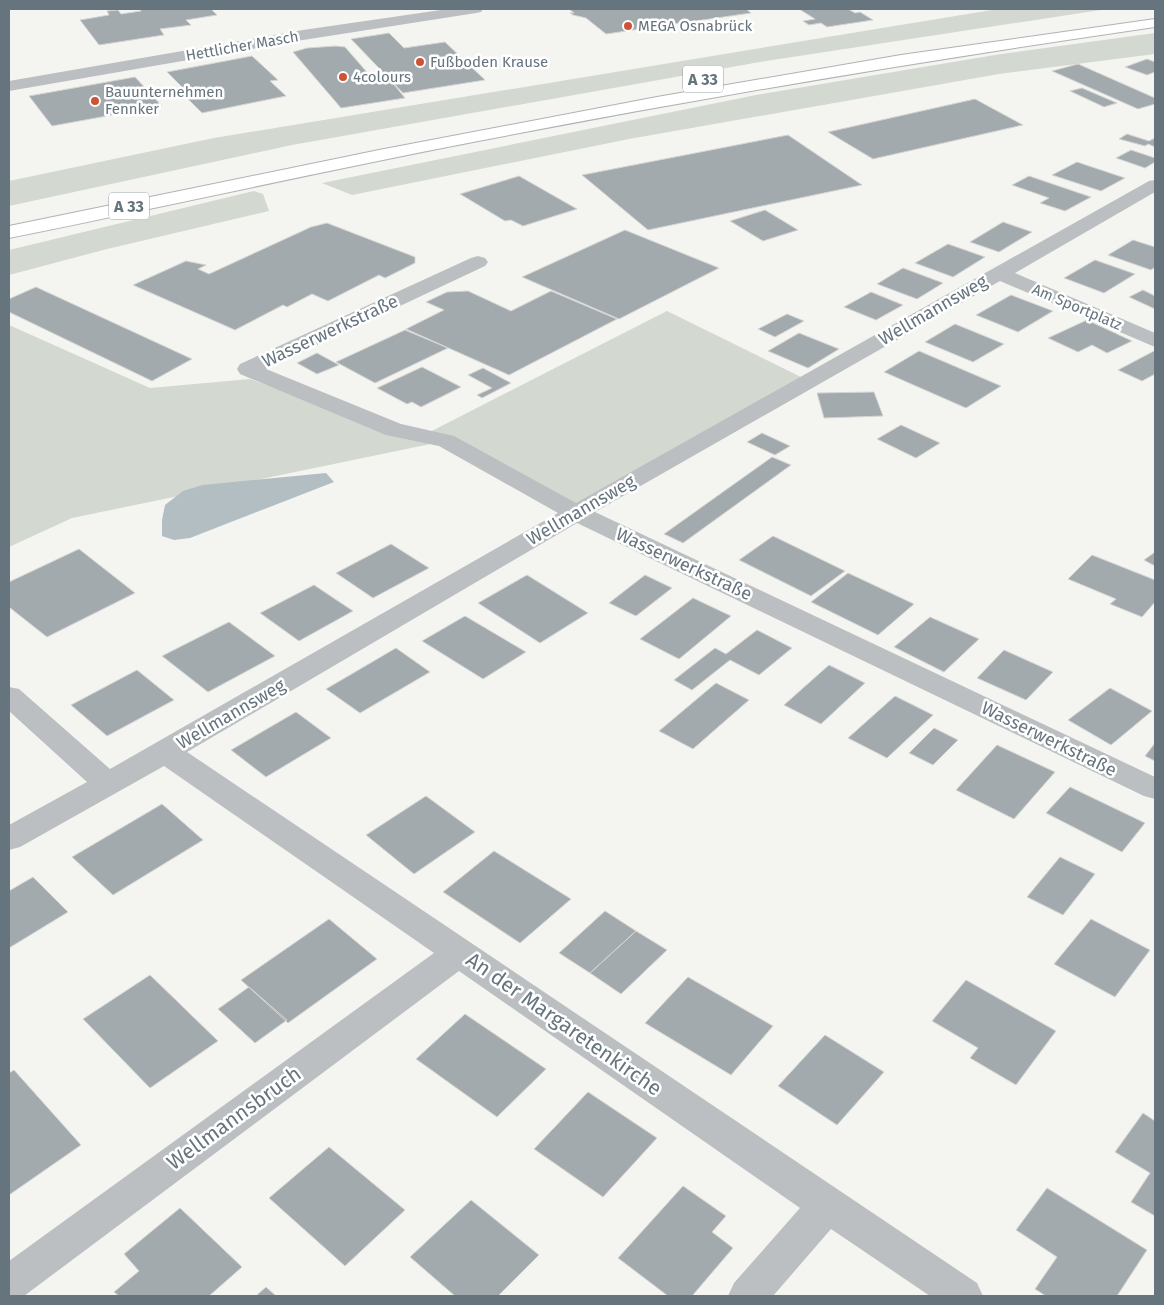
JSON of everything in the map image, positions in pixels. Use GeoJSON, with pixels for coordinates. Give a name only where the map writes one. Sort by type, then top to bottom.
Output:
{"type":"FeatureCollection","features":[{"type":"Feature","properties":{"kind":"highway","name":"A 33"},"geometry":{"type":"LineString","coordinates":[[544,107],[735,74],[1155,10]]}},
{"type":"Feature","properties":{"kind":"highway","name":"A 33"},"geometry":{"type":"LineString","coordinates":[[9,232],[259,179],[589,114],[754,84],[1155,23]]}},
{"type":"Feature","properties":{"kind":"highway","name":"A 33"},"geometry":{"type":"LineString","coordinates":[[9,215],[237,166]]}},
{"type":"Feature","properties":{"kind":"street","name":"Hettlicher Masch"},"geometry":{"type":"LineString","coordinates":[[9,86],[260,42],[476,9]]}},
{"type":"Feature","properties":{"kind":"street","name":"Wellmannsweg"},"geometry":{"type":"LineString","coordinates":[[9,839],[165,752],[576,513],[1155,184]]}},
{"type":"Feature","properties":{"kind":"street","name":"Wasserwerkstraße"},"geometry":{"type":"LineString","coordinates":[[478,262],[248,369],[394,430],[446,441],[576,513],[1155,789]]}},
{"type":"Feature","properties":{"kind":"street","name":"Am Sportplatz"},"geometry":{"type":"LineString","coordinates":[[999,273],[1155,341]]}},
{"type":"Feature","properties":{"kind":"street"},"geometry":{"type":"LineString","coordinates":[[9,696],[107,783]]}},
{"type":"Feature","properties":{"kind":"street","name":"An der Margaretenkirche"},"geometry":{"type":"LineString","coordinates":[[165,752],[460,952],[826,1205],[963,1296]]}},
{"type":"Feature","properties":{"kind":"street","name":"Wellmannsbruch"},"geometry":{"type":"LineString","coordinates":[[9,1284],[460,952]]}},
{"type":"Feature","properties":{"kind":"street"},"geometry":{"type":"LineString","coordinates":[[748,1296],[826,1205]]}},
{"type":"Feature","properties":{"kind":"shaded area"},"geometry":{"type":"Polygon","coordinates":[[[998,9],[1107,9],[766,61],[292,145],[9,206],[9,181],[214,138],[998,9]]]}},
{"type":"Feature","properties":{"kind":"shaded area"},"geometry":{"type":"Polygon","coordinates":[[[1155,33],[1155,54],[999,74],[629,139],[352,195],[322,183],[756,95],[995,55],[1155,33]]]}},
{"type":"Feature","properties":{"kind":"shaded area"},"geometry":{"type":"Polygon","coordinates":[[[254,191],[263,194],[269,211],[107,249],[9,275],[9,250],[254,191]]]}},
{"type":"Feature","properties":{"kind":"shaded area"},"geometry":{"type":"Polygon","coordinates":[[[667,311],[809,381],[576,513],[445,441],[72,518],[9,547],[9,325],[150,388],[250,379],[394,430],[422,436],[667,311]]]}},
{"type":"Feature","properties":{"kind":"shaded area"},"geometry":{"type":"Polygon","coordinates":[[[326,473],[334,482],[190,538],[174,540],[162,536],[162,520],[165,505],[183,491],[203,485],[326,473]]]}},
{"type":"Feature","properties":{"kind":"building"},"geometry":{"type":"Polygon","coordinates":[[[140,9],[211,9],[217,15],[186,20],[191,25],[160,29],[164,35],[99,45],[80,20],[109,15],[107,11],[118,10],[121,14],[141,11],[140,9]]]}},
{"type":"Feature","properties":{"kind":"building","name":"MEGA Osnabrück"},"geometry":{"type":"Polygon","coordinates":[[[569,9],[746,9],[751,13],[606,34],[586,18],[570,13],[574,13],[569,9]]]}},
{"type":"Feature","properties":{"kind":"building"},"geometry":{"type":"Polygon","coordinates":[[[799,9],[848,9],[855,13],[860,12],[873,20],[827,27],[821,23],[809,25],[803,21],[815,19],[799,9]]]}},
{"type":"Feature","properties":{"kind":"building","name":"Fußboden Krause"},"geometry":{"type":"Polygon","coordinates":[[[389,33],[404,48],[445,42],[485,80],[403,93],[351,39],[389,33]]]}},
{"type":"Feature","properties":{"kind":"building","name":"4colours"},"geometry":{"type":"Polygon","coordinates":[[[345,47],[372,78],[387,76],[405,98],[341,108],[293,52],[307,48],[345,47]]]}},
{"type":"Feature","properties":{"kind":"building"},"geometry":{"type":"Polygon","coordinates":[[[252,56],[278,80],[270,81],[286,96],[202,113],[186,97],[191,96],[167,72],[252,56]]]}},
{"type":"Feature","properties":{"kind":"building"},"geometry":{"type":"Polygon","coordinates":[[[1147,59],[1155,62],[1155,72],[1147,75],[1125,67],[1147,59]]]}},
{"type":"Feature","properties":{"kind":"building"},"geometry":{"type":"Polygon","coordinates":[[[1078,64],[1155,98],[1155,104],[1138,109],[1052,71],[1078,64]]]}},
{"type":"Feature","properties":{"kind":"building","name":"Bauunternehmen Fennker"},"geometry":{"type":"Polygon","coordinates":[[[135,77],[162,106],[52,126],[29,96],[135,77]]]}},
{"type":"Feature","properties":{"kind":"building"},"geometry":{"type":"Polygon","coordinates":[[[1082,88],[1117,103],[1104,107],[1070,91],[1082,88]]]}},
{"type":"Feature","properties":{"kind":"building"},"geometry":{"type":"Polygon","coordinates":[[[975,99],[1023,125],[873,159],[828,132],[975,99]]]}},
{"type":"Feature","properties":{"kind":"building"},"geometry":{"type":"Polygon","coordinates":[[[1127,134],[1149,141],[1155,138],[1155,147],[1119,139],[1127,134]]]}},
{"type":"Feature","properties":{"kind":"building"},"geometry":{"type":"Polygon","coordinates":[[[788,135],[862,185],[648,230],[582,175],[788,135]]]}},
{"type":"Feature","properties":{"kind":"building"},"geometry":{"type":"Polygon","coordinates":[[[1131,150],[1155,158],[1155,162],[1145,168],[1116,158],[1131,150]]]}},
{"type":"Feature","properties":{"kind":"building"},"geometry":{"type":"Polygon","coordinates":[[[1077,162],[1125,178],[1101,191],[1052,175],[1077,162]]]}},
{"type":"Feature","properties":{"kind":"building"},"geometry":{"type":"Polygon","coordinates":[[[519,176],[577,209],[523,226],[511,220],[505,221],[460,194],[519,176]]]}},
{"type":"Feature","properties":{"kind":"building"},"geometry":{"type":"Polygon","coordinates":[[[1029,176],[1091,197],[1065,211],[1040,203],[1049,198],[1012,185],[1029,176]]]}},
{"type":"Feature","properties":{"kind":"building"},"geometry":{"type":"Polygon","coordinates":[[[765,210],[798,230],[763,241],[730,221],[765,210]]]}},
{"type":"Feature","properties":{"kind":"building"},"geometry":{"type":"Polygon","coordinates":[[[1003,222],[1032,232],[999,252],[970,242],[1003,222]]]}},
{"type":"Feature","properties":{"kind":"building"},"geometry":{"type":"Polygon","coordinates":[[[327,223],[415,257],[415,263],[385,278],[379,275],[328,301],[312,294],[287,307],[283,305],[235,330],[133,285],[186,261],[206,265],[198,269],[209,274],[311,227],[327,223]]]}},
{"type":"Feature","properties":{"kind":"building"},"geometry":{"type":"Polygon","coordinates":[[[625,230],[719,268],[619,319],[522,277],[625,230]]]}},
{"type":"Feature","properties":{"kind":"building"},"geometry":{"type":"Polygon","coordinates":[[[1133,240],[1155,247],[1155,267],[1151,270],[1108,255],[1133,240]]]}},
{"type":"Feature","properties":{"kind":"building"},"geometry":{"type":"Polygon","coordinates":[[[948,244],[985,257],[953,277],[915,263],[948,244]]]}},
{"type":"Feature","properties":{"kind":"building"},"geometry":{"type":"Polygon","coordinates":[[[1095,260],[1135,274],[1104,293],[1064,278],[1095,260]]]}},
{"type":"Feature","properties":{"kind":"building"},"geometry":{"type":"Polygon","coordinates":[[[903,268],[943,283],[917,299],[877,284],[903,268]]]}},
{"type":"Feature","properties":{"kind":"building"},"geometry":{"type":"Polygon","coordinates":[[[36,287],[192,359],[152,381],[9,312],[9,299],[36,287]]]}},
{"type":"Feature","properties":{"kind":"building"},"geometry":{"type":"Polygon","coordinates":[[[1143,290],[1155,296],[1155,309],[1129,297],[1143,290]]]}},
{"type":"Feature","properties":{"kind":"building"},"geometry":{"type":"Polygon","coordinates":[[[468,291],[511,311],[551,291],[617,319],[509,375],[406,329],[444,310],[426,302],[447,292],[468,291]]]}},
{"type":"Feature","properties":{"kind":"building"},"geometry":{"type":"Polygon","coordinates":[[[871,292],[903,305],[876,320],[844,307],[871,292]]]}},
{"type":"Feature","properties":{"kind":"building"},"geometry":{"type":"Polygon","coordinates":[[[1011,295],[1053,311],[1018,332],[976,315],[1011,295]]]}},
{"type":"Feature","properties":{"kind":"building"},"geometry":{"type":"Polygon","coordinates":[[[787,314],[804,321],[775,337],[758,329],[787,314]]]}},
{"type":"Feature","properties":{"kind":"building"},"geometry":{"type":"Polygon","coordinates":[[[1087,320],[1132,341],[1107,353],[1092,345],[1078,352],[1048,338],[1087,320]]]}},
{"type":"Feature","properties":{"kind":"building"},"geometry":{"type":"Polygon","coordinates":[[[955,324],[1004,344],[973,362],[925,342],[955,324]]]}},
{"type":"Feature","properties":{"kind":"building"},"geometry":{"type":"Polygon","coordinates":[[[405,330],[448,348],[375,383],[336,362],[405,330]]]}},
{"type":"Feature","properties":{"kind":"building"},"geometry":{"type":"Polygon","coordinates":[[[799,333],[839,349],[808,368],[768,351],[799,333]]]}},
{"type":"Feature","properties":{"kind":"building"},"geometry":{"type":"Polygon","coordinates":[[[919,351],[1001,386],[966,408],[884,372],[919,351]]]}},
{"type":"Feature","properties":{"kind":"building"},"geometry":{"type":"Polygon","coordinates":[[[1154,351],[1155,374],[1142,381],[1118,370],[1154,351]]]}},
{"type":"Feature","properties":{"kind":"building"},"geometry":{"type":"Polygon","coordinates":[[[317,353],[339,365],[317,374],[297,363],[317,353]]]}},
{"type":"Feature","properties":{"kind":"building"},"geometry":{"type":"Polygon","coordinates":[[[422,367],[461,387],[421,407],[412,402],[407,404],[377,388],[422,367]]]}},
{"type":"Feature","properties":{"kind":"building"},"geometry":{"type":"Polygon","coordinates":[[[483,368],[511,383],[482,398],[477,395],[492,388],[468,375],[483,368]]]}},
{"type":"Feature","properties":{"kind":"building"},"geometry":{"type":"Polygon","coordinates":[[[874,392],[883,416],[824,418],[817,393],[874,392]]]}},
{"type":"Feature","properties":{"kind":"building"},"geometry":{"type":"Polygon","coordinates":[[[901,425],[940,443],[916,458],[877,439],[901,425]]]}},
{"type":"Feature","properties":{"kind":"building"},"geometry":{"type":"Polygon","coordinates":[[[762,433],[790,446],[775,455],[747,442],[762,433]]]}},
{"type":"Feature","properties":{"kind":"building"},"geometry":{"type":"Polygon","coordinates":[[[772,457],[791,465],[683,543],[664,534],[772,457]]]}},
{"type":"Feature","properties":{"kind":"building"},"geometry":{"type":"Polygon","coordinates":[[[773,536],[845,571],[811,596],[739,560],[773,536]]]}},
{"type":"Feature","properties":{"kind":"building"},"geometry":{"type":"Polygon","coordinates":[[[391,544],[429,568],[373,598],[336,573],[391,544]]]}},
{"type":"Feature","properties":{"kind":"building"},"geometry":{"type":"Polygon","coordinates":[[[79,549],[135,593],[47,637],[9,607],[9,582],[79,549]]]}},
{"type":"Feature","properties":{"kind":"building"},"geometry":{"type":"Polygon","coordinates":[[[1155,552],[1155,566],[1144,560],[1155,552]]]}},
{"type":"Feature","properties":{"kind":"building"},"geometry":{"type":"Polygon","coordinates":[[[1092,555],[1155,580],[1155,602],[1142,617],[1110,604],[1116,599],[1068,579],[1092,555]]]}},
{"type":"Feature","properties":{"kind":"building"},"geometry":{"type":"Polygon","coordinates":[[[848,573],[914,604],[878,635],[811,602],[848,573]]]}},
{"type":"Feature","properties":{"kind":"building"},"geometry":{"type":"Polygon","coordinates":[[[527,575],[588,613],[540,643],[478,603],[527,575]]]}},
{"type":"Feature","properties":{"kind":"building"},"geometry":{"type":"Polygon","coordinates":[[[645,575],[672,588],[636,616],[609,603],[645,575]]]}},
{"type":"Feature","properties":{"kind":"building"},"geometry":{"type":"Polygon","coordinates":[[[314,585],[353,611],[299,641],[260,613],[314,585]]]}},
{"type":"Feature","properties":{"kind":"building"},"geometry":{"type":"Polygon","coordinates":[[[693,598],[731,616],[679,659],[640,639],[693,598]]]}},
{"type":"Feature","properties":{"kind":"building"},"geometry":{"type":"Polygon","coordinates":[[[465,616],[526,652],[483,679],[422,641],[465,616]]]}},
{"type":"Feature","properties":{"kind":"building"},"geometry":{"type":"Polygon","coordinates":[[[930,617],[979,639],[944,672],[894,647],[930,617]]]}},
{"type":"Feature","properties":{"kind":"building"},"geometry":{"type":"Polygon","coordinates":[[[229,622],[275,656],[208,692],[162,656],[229,622]]]}},
{"type":"Feature","properties":{"kind":"building"},"geometry":{"type":"Polygon","coordinates":[[[757,630],[792,648],[759,675],[730,660],[692,690],[674,680],[715,648],[726,654],[757,630]]]}},
{"type":"Feature","properties":{"kind":"building"},"geometry":{"type":"Polygon","coordinates":[[[396,648],[430,672],[360,713],[326,689],[396,648]]]}},
{"type":"Feature","properties":{"kind":"building"},"geometry":{"type":"Polygon","coordinates":[[[1004,650],[1053,672],[1026,700],[977,678],[1004,650]]]}},
{"type":"Feature","properties":{"kind":"building"},"geometry":{"type":"Polygon","coordinates":[[[829,665],[865,683],[821,724],[784,705],[829,665]]]}},
{"type":"Feature","properties":{"kind":"building"},"geometry":{"type":"Polygon","coordinates":[[[137,670],[174,700],[107,736],[71,705],[137,670]]]}},
{"type":"Feature","properties":{"kind":"building"},"geometry":{"type":"Polygon","coordinates":[[[716,683],[749,700],[693,749],[659,731],[716,683]]]}},
{"type":"Feature","properties":{"kind":"building"},"geometry":{"type":"Polygon","coordinates":[[[1110,688],[1152,711],[1111,745],[1068,720],[1110,688]]]}},
{"type":"Feature","properties":{"kind":"building"},"geometry":{"type":"Polygon","coordinates":[[[895,696],[933,715],[887,758],[848,738],[895,696]]]}},
{"type":"Feature","properties":{"kind":"building"},"geometry":{"type":"Polygon","coordinates":[[[296,712],[331,738],[266,777],[231,750],[296,712]]]}},
{"type":"Feature","properties":{"kind":"building"},"geometry":{"type":"Polygon","coordinates":[[[934,728],[958,740],[933,765],[909,753],[934,728]]]}},
{"type":"Feature","properties":{"kind":"building"},"geometry":{"type":"Polygon","coordinates":[[[1155,743],[1155,761],[1145,756],[1155,743]]]}},
{"type":"Feature","properties":{"kind":"building"},"geometry":{"type":"Polygon","coordinates":[[[997,745],[1055,772],[1014,819],[956,790],[997,745]]]}},
{"type":"Feature","properties":{"kind":"building"},"geometry":{"type":"Polygon","coordinates":[[[1070,787],[1145,823],[1122,852],[1046,813],[1070,787]]]}},
{"type":"Feature","properties":{"kind":"building"},"geometry":{"type":"Polygon","coordinates":[[[426,796],[475,832],[414,874],[366,835],[426,796]]]}},
{"type":"Feature","properties":{"kind":"building"},"geometry":{"type":"Polygon","coordinates":[[[162,804],[203,840],[113,895],[72,857],[162,804]]]}},
{"type":"Feature","properties":{"kind":"building"},"geometry":{"type":"Polygon","coordinates":[[[494,851],[571,899],[520,943],[443,892],[494,851]]]}},
{"type":"Feature","properties":{"kind":"building"},"geometry":{"type":"Polygon","coordinates":[[[1060,857],[1095,874],[1063,915],[1027,897],[1060,857]]]}},
{"type":"Feature","properties":{"kind":"building"},"geometry":{"type":"Polygon","coordinates":[[[33,877],[68,912],[9,948],[9,891],[33,877]]]}},
{"type":"Feature","properties":{"kind":"building"},"geometry":{"type":"Polygon","coordinates":[[[605,911],[636,931],[590,973],[559,953],[605,911]]]}},
{"type":"Feature","properties":{"kind":"building"},"geometry":{"type":"Polygon","coordinates":[[[329,919],[377,959],[288,1023],[241,980],[329,919]]]}},
{"type":"Feature","properties":{"kind":"building"},"geometry":{"type":"Polygon","coordinates":[[[1091,919],[1150,950],[1115,997],[1054,964],[1091,919]]]}},
{"type":"Feature","properties":{"kind":"building"},"geometry":{"type":"Polygon","coordinates":[[[636,931],[667,950],[621,994],[590,973],[636,931]]]}},
{"type":"Feature","properties":{"kind":"building"},"geometry":{"type":"Polygon","coordinates":[[[150,975],[218,1041],[150,1088],[83,1019],[150,975]]]}},
{"type":"Feature","properties":{"kind":"building"},"geometry":{"type":"Polygon","coordinates":[[[688,977],[773,1026],[731,1075],[645,1023],[688,977]]]}},
{"type":"Feature","properties":{"kind":"building"},"geometry":{"type":"Polygon","coordinates":[[[966,980],[1056,1031],[1016,1085],[970,1058],[978,1048],[932,1021],[966,980]]]}},
{"type":"Feature","properties":{"kind":"building"},"geometry":{"type":"Polygon","coordinates":[[[249,987],[287,1020],[255,1043],[218,1009],[249,987]]]}},
{"type":"Feature","properties":{"kind":"building"},"geometry":{"type":"Polygon","coordinates":[[[465,1014],[546,1069],[497,1117],[416,1059],[465,1014]]]}},
{"type":"Feature","properties":{"kind":"building"},"geometry":{"type":"Polygon","coordinates":[[[825,1035],[884,1072],[837,1125],[778,1086],[825,1035]]]}},
{"type":"Feature","properties":{"kind":"building"},"geometry":{"type":"Polygon","coordinates":[[[14,1070],[81,1145],[9,1195],[9,1073],[14,1070]]]}},
{"type":"Feature","properties":{"kind":"building"},"geometry":{"type":"Polygon","coordinates":[[[588,1092],[657,1138],[603,1197],[534,1149],[588,1092]]]}},
{"type":"Feature","properties":{"kind":"building"},"geometry":{"type":"Polygon","coordinates":[[[1143,1113],[1155,1121],[1155,1216],[1131,1202],[1150,1173],[1115,1152],[1143,1113]]]}},
{"type":"Feature","properties":{"kind":"building"},"geometry":{"type":"Polygon","coordinates":[[[329,1147],[405,1210],[345,1266],[269,1198],[329,1147]]]}},
{"type":"Feature","properties":{"kind":"building"},"geometry":{"type":"Polygon","coordinates":[[[683,1186],[726,1216],[712,1232],[733,1248],[692,1296],[668,1296],[618,1258],[683,1186]]]}},
{"type":"Feature","properties":{"kind":"building"},"geometry":{"type":"Polygon","coordinates":[[[1047,1188],[1147,1250],[1117,1296],[1046,1296],[1035,1289],[1057,1257],[1016,1230],[1047,1188]]]}},
{"type":"Feature","properties":{"kind":"building"},"geometry":{"type":"Polygon","coordinates":[[[471,1200],[539,1255],[498,1296],[455,1296],[410,1257],[471,1200]]]}},
{"type":"Feature","properties":{"kind":"building"},"geometry":{"type":"Polygon","coordinates":[[[180,1208],[242,1267],[209,1296],[119,1296],[114,1292],[139,1271],[124,1254],[180,1208]]]}},
{"type":"Feature","properties":{"kind":"building"},"geometry":{"type":"Polygon","coordinates":[[[266,1287],[276,1296],[256,1296],[266,1287]]]}},
{"type":"Feature","properties":{"kind":"place","name":"MEGA Osnabrück"},"geometry":{"type":"Point","coordinates":[628,26]}},
{"type":"Feature","properties":{"kind":"place","name":"Fußboden Krause"},"geometry":{"type":"Point","coordinates":[420,62]}},
{"type":"Feature","properties":{"kind":"place","name":"4colours"},"geometry":{"type":"Point","coordinates":[343,77]}},
{"type":"Feature","properties":{"kind":"place","name":"Bauunternehmen Fennker"},"geometry":{"type":"Point","coordinates":[95,101]}}]}
